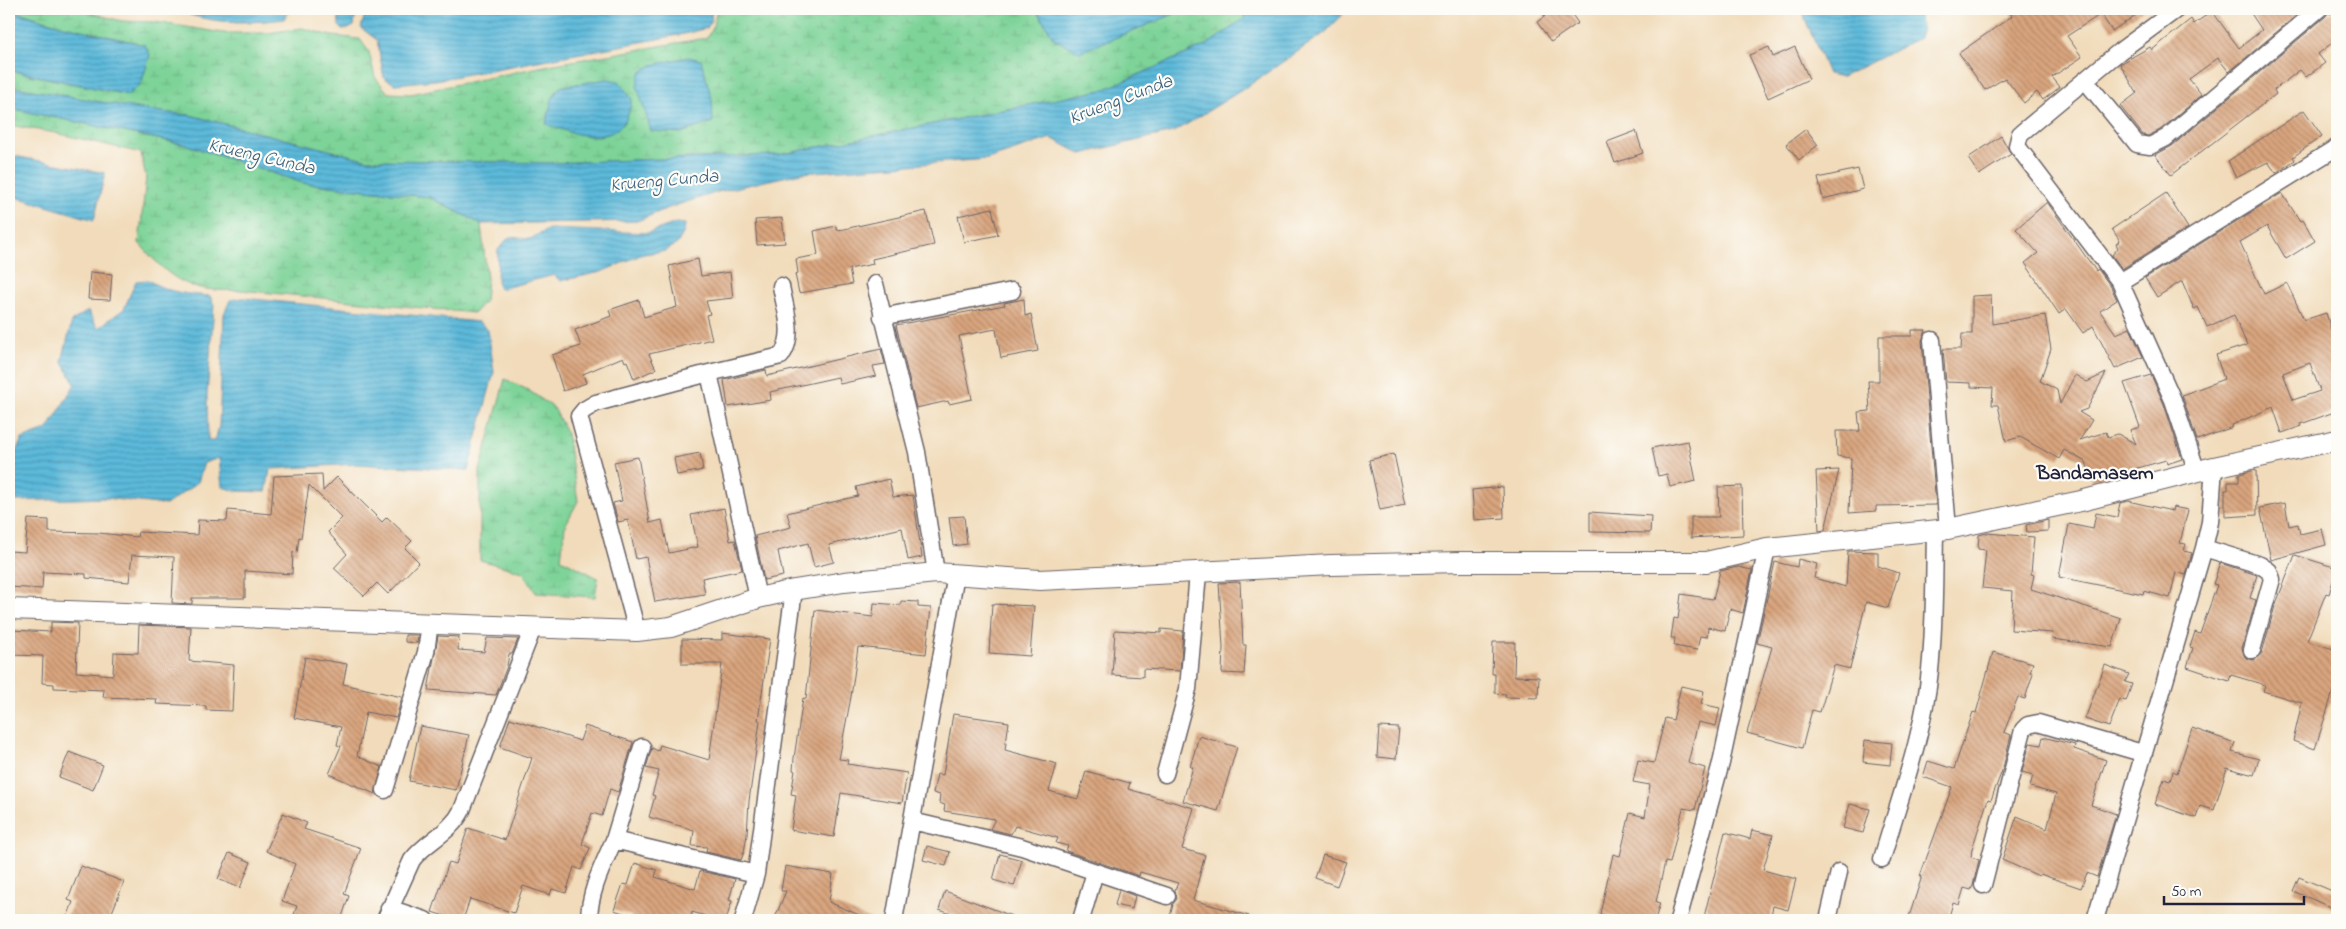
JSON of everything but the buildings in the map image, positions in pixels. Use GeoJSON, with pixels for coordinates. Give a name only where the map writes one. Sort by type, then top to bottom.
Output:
{"type":"FeatureCollection","features":[{"type":"Feature","properties":{"kind":"street"},"geometry":{"type":"LineString","coordinates":[[2094,920],[2204,548],[2210,522],[2205,470],[2120,282],[2017,146],[2020,134],[2085,80],[2177,9]]}},
{"type":"Feature","properties":{"kind":"street"},"geometry":{"type":"LineString","coordinates":[[2085,80],[2137,144],[2150,146],[2166,138],[2318,9]]}},
{"type":"Feature","properties":{"kind":"street"},"geometry":{"type":"LineString","coordinates":[[2120,282],[2334,148]]}},
{"type":"Feature","properties":{"kind":"street"},"geometry":{"type":"LineString","coordinates":[[875,284],[917,452],[936,573]]}},
{"type":"Feature","properties":{"kind":"street"},"geometry":{"type":"LineString","coordinates":[[637,631],[580,416],[584,410],[596,403],[781,356],[788,347],[790,335],[781,286]]}},
{"type":"Feature","properties":{"kind":"street"},"geometry":{"type":"LineString","coordinates":[[882,317],[1012,291]]}},
{"type":"Feature","properties":{"kind":"street"},"geometry":{"type":"LineString","coordinates":[[1882,858],[1910,765],[1926,702],[1930,669],[1942,530],[1932,340]]}},
{"type":"Feature","properties":{"kind":"street"},"geometry":{"type":"LineString","coordinates":[[709,373],[758,598]]}},
{"type":"Feature","properties":{"kind":"street"},"geometry":{"type":"LineString","coordinates":[[9,610],[637,631],[671,627],[758,598],[794,590],[844,582],[936,573],[1040,580],[1331,566],[1461,562],[1706,562],[1767,548],[1942,530],[2081,501],[2337,440]]}},
{"type":"Feature","properties":{"kind":"street"},"geometry":{"type":"LineString","coordinates":[[1678,920],[1721,763],[1767,548]]}},
{"type":"Feature","properties":{"kind":"street"},"geometry":{"type":"LineString","coordinates":[[2204,548],[2260,565],[2269,571],[2272,579],[2252,650]]}},
{"type":"Feature","properties":{"kind":"street"},"geometry":{"type":"LineString","coordinates":[[1165,774],[1188,689],[1198,573]]}},
{"type":"Feature","properties":{"kind":"street"},"geometry":{"type":"LineString","coordinates":[[894,920],[956,574]]}},
{"type":"Feature","properties":{"kind":"street"},"geometry":{"type":"LineString","coordinates":[[743,920],[756,874],[794,590]]}},
{"type":"Feature","properties":{"kind":"street"},"geometry":{"type":"LineString","coordinates":[[385,790],[426,652],[430,623]]}},
{"type":"Feature","properties":{"kind":"street"},"geometry":{"type":"LineString","coordinates":[[425,920],[387,914],[417,853],[449,829],[462,810],[532,628]]}},
{"type":"Feature","properties":{"kind":"street"},"geometry":{"type":"LineString","coordinates":[[1983,885],[2023,730],[2028,725],[2038,723],[2142,753]]}},
{"type":"Feature","properties":{"kind":"street"},"geometry":{"type":"LineString","coordinates":[[589,920],[592,899],[599,874],[614,840],[642,747]]}},
{"type":"Feature","properties":{"kind":"street"},"geometry":{"type":"LineString","coordinates":[[912,820],[1022,847],[1167,896]]}},
{"type":"Feature","properties":{"kind":"street"},"geometry":{"type":"LineString","coordinates":[[614,840],[756,874]]}},
{"type":"Feature","properties":{"kind":"street"},"geometry":{"type":"LineString","coordinates":[[1081,920],[1095,872]]}},
{"type":"Feature","properties":{"kind":"street"},"geometry":{"type":"LineString","coordinates":[[1828,920],[1839,872]]}},
{"type":"Feature","properties":{"kind":"green space"},"geometry":{"type":"Polygon","coordinates":[[[9,9],[75,9],[122,21],[156,22],[223,33],[268,33],[302,28],[332,36],[360,39],[369,52],[375,77],[388,93],[411,94],[549,65],[706,38],[712,30],[717,9],[1036,9],[1054,39],[1167,17],[1183,9],[1240,9],[1246,18],[1207,45],[1103,90],[778,155],[553,163],[368,160],[189,115],[152,111],[9,86],[9,70],[128,95],[145,45],[60,25],[9,9]],[[607,79],[560,87],[552,99],[607,79]]]}},
{"type":"Feature","properties":{"kind":"green space"},"geometry":{"type":"Polygon","coordinates":[[[9,108],[187,145],[303,183],[429,197],[481,224],[487,278],[485,301],[474,313],[241,290],[208,289],[183,282],[162,267],[139,243],[146,178],[141,153],[56,133],[9,125],[9,108]]]}},
{"type":"Feature","properties":{"kind":"green space"},"geometry":{"type":"Polygon","coordinates":[[[505,379],[528,390],[554,408],[567,434],[578,501],[565,526],[561,559],[598,578],[595,597],[536,593],[523,572],[480,560],[480,470],[505,379]]]}},
{"type":"Feature","properties":{"kind":"water"},"geometry":{"type":"Polygon","coordinates":[[[188,9],[290,9],[284,19],[237,22],[213,20],[190,15],[188,9]]]}},
{"type":"Feature","properties":{"kind":"water"},"geometry":{"type":"Polygon","coordinates":[[[338,9],[356,9],[354,26],[342,29],[339,26],[338,9]]]}},
{"type":"Feature","properties":{"kind":"water"},"geometry":{"type":"Polygon","coordinates":[[[373,9],[712,10],[711,21],[707,28],[684,34],[436,80],[395,84],[384,78],[377,40],[361,28],[366,11],[373,9]]]}},
{"type":"Feature","properties":{"kind":"water"},"geometry":{"type":"Polygon","coordinates":[[[1036,9],[1183,9],[1080,52],[1054,39],[1036,9]]]}},
{"type":"Feature","properties":{"kind":"water","name":"Krueng Cunda"},"geometry":{"type":"Polygon","coordinates":[[[1240,9],[1346,9],[1326,32],[1245,88],[1176,131],[1081,154],[1051,138],[988,159],[801,173],[721,191],[671,207],[637,221],[481,224],[429,197],[303,183],[187,145],[9,108],[9,86],[152,111],[189,115],[368,160],[553,163],[778,155],[1103,90],[1207,45],[1245,18],[1240,9]]]}},
{"type":"Feature","properties":{"kind":"water"},"geometry":{"type":"Polygon","coordinates":[[[1801,9],[1918,9],[1922,29],[1919,38],[1842,77],[1828,74],[1801,9]]]}},
{"type":"Feature","properties":{"kind":"water"},"geometry":{"type":"Polygon","coordinates":[[[9,10],[60,25],[145,45],[150,55],[141,84],[128,95],[9,70],[9,10]]]}},
{"type":"Feature","properties":{"kind":"water"},"geometry":{"type":"Polygon","coordinates":[[[688,57],[701,60],[712,99],[713,122],[681,133],[651,131],[637,86],[640,73],[652,65],[688,57]]]}},
{"type":"Feature","properties":{"kind":"water"},"geometry":{"type":"Polygon","coordinates":[[[607,79],[619,81],[632,99],[626,119],[618,129],[609,134],[588,136],[546,124],[552,99],[560,87],[607,79]]]}},
{"type":"Feature","properties":{"kind":"water"},"geometry":{"type":"Polygon","coordinates":[[[9,155],[105,173],[94,220],[9,195],[9,155]]]}},
{"type":"Feature","properties":{"kind":"water"},"geometry":{"type":"Polygon","coordinates":[[[676,223],[685,224],[684,232],[677,244],[665,251],[643,254],[601,272],[560,281],[554,275],[500,289],[497,282],[498,250],[509,237],[530,239],[549,229],[648,233],[676,223]]]}},
{"type":"Feature","properties":{"kind":"water"},"geometry":{"type":"Polygon","coordinates":[[[148,280],[170,290],[210,296],[214,305],[207,395],[208,441],[215,441],[219,426],[224,314],[230,300],[243,298],[479,322],[488,330],[494,372],[468,470],[356,464],[270,469],[266,492],[237,491],[222,487],[219,458],[204,463],[198,482],[166,505],[106,498],[16,501],[9,497],[9,466],[22,439],[48,429],[75,384],[62,361],[72,321],[88,311],[98,328],[124,309],[136,281],[148,280]]]}},
{"type":"Feature","properties":{"kind":"district","name":"Bandamasem"},"geometry":{"type":"Point","coordinates":[2095,472]}}]}
